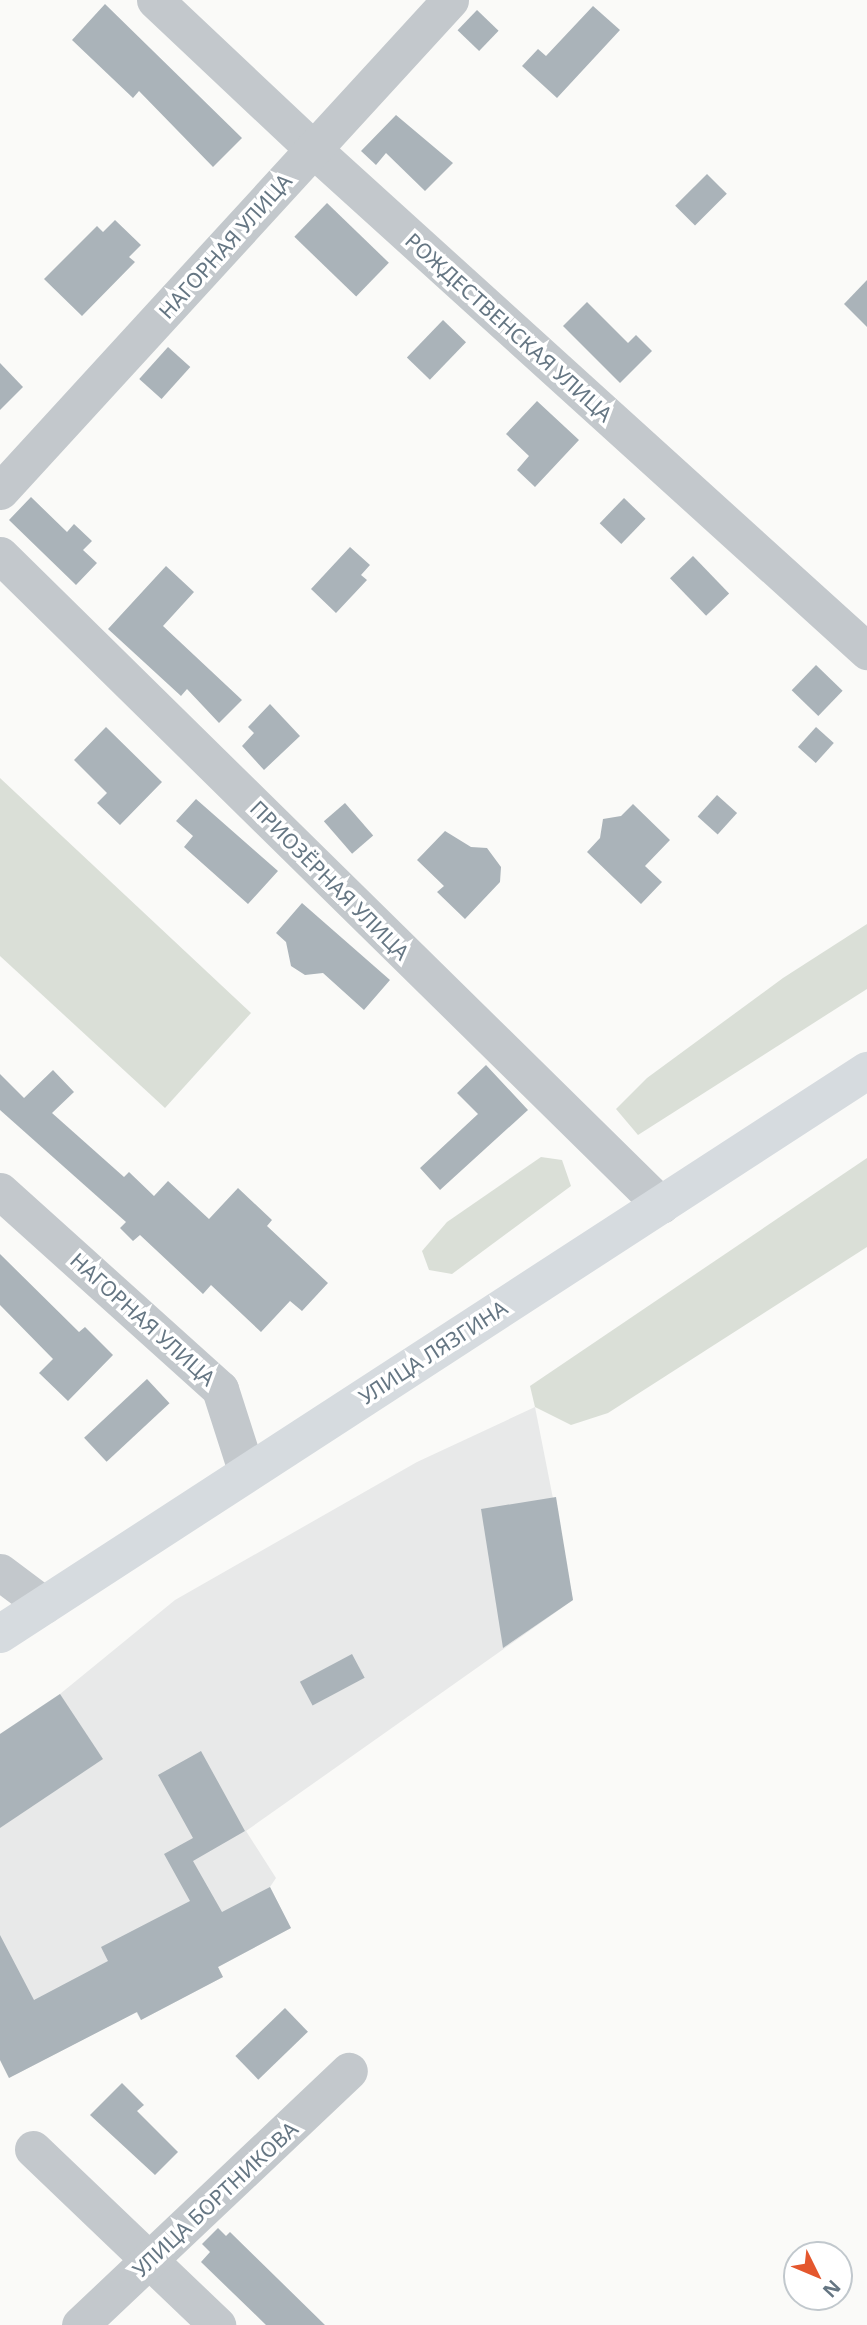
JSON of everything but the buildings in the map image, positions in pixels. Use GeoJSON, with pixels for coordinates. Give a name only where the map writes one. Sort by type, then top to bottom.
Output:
{"type":"FeatureCollection","features":[{"type":"Feature","properties":{"kind":"main road","name":"УЛИЦА ЛЯЗГИНА"},"geometry":{"type":"LineString","coordinates":[[0,1634],[867,1071]]}},
{"type":"Feature","properties":{"kind":"street","name":"РОЖДЕСТВЕНСКАЯ УЛИЦА"},"geometry":{"type":"LineString","coordinates":[[155,0],[313,149],[867,651]]}},
{"type":"Feature","properties":{"kind":"street","name":"НАГОРНАЯ УЛИЦА"},"geometry":{"type":"LineString","coordinates":[[0,491],[450,0]]}},
{"type":"Feature","properties":{"kind":"street","name":"ПРИОЗЁРНАЯ УЛИЦА"},"geometry":{"type":"LineString","coordinates":[[0,555],[661,1205]]}},
{"type":"Feature","properties":{"kind":"street","name":"НАГОРНАЯ УЛИЦА"},"geometry":{"type":"LineString","coordinates":[[0,1191],[220,1389],[247,1473]]}},
{"type":"Feature","properties":{"kind":"street"},"geometry":{"type":"LineString","coordinates":[[0,1572],[44,1605]]}},
{"type":"Feature","properties":{"kind":"street","name":"УЛИЦА БОРТНИКОВА"},"geometry":{"type":"LineString","coordinates":[[80,2325],[150,2262],[349,2071]]}},
{"type":"Feature","properties":{"kind":"street"},"geometry":{"type":"LineString","coordinates":[[33,2149],[217,2325]]}},
{"type":"Feature","properties":{"kind":"shaded area"},"geometry":{"type":"Polygon","coordinates":[[[0,778],[251,1013],[165,1108],[0,956],[0,778]]]}},
{"type":"Feature","properties":{"kind":"shaded area"},"geometry":{"type":"Polygon","coordinates":[[[867,924],[867,989],[638,1135],[616,1109],[647,1078],[783,978],[867,924]]]}},
{"type":"Feature","properties":{"kind":"shaded area"},"geometry":{"type":"Polygon","coordinates":[[[541,1157],[562,1160],[571,1186],[452,1274],[429,1270],[422,1251],[447,1222],[541,1157]]]}},
{"type":"Feature","properties":{"kind":"shaded area"},"geometry":{"type":"Polygon","coordinates":[[[867,1158],[867,1247],[608,1413],[571,1425],[535,1407],[530,1386],[867,1158]]]}},
{"type":"Feature","properties":{"kind":"shaded area"},"geometry":{"type":"Polygon","coordinates":[[[535,1407],[573,1600],[246,1831],[276,1878],[270,1887],[291,1928],[218,1967],[223,1977],[141,2020],[136,2012],[9,2078],[0,2060],[0,1734],[60,1694],[175,1600],[417,1462],[535,1407]]]}}]}
